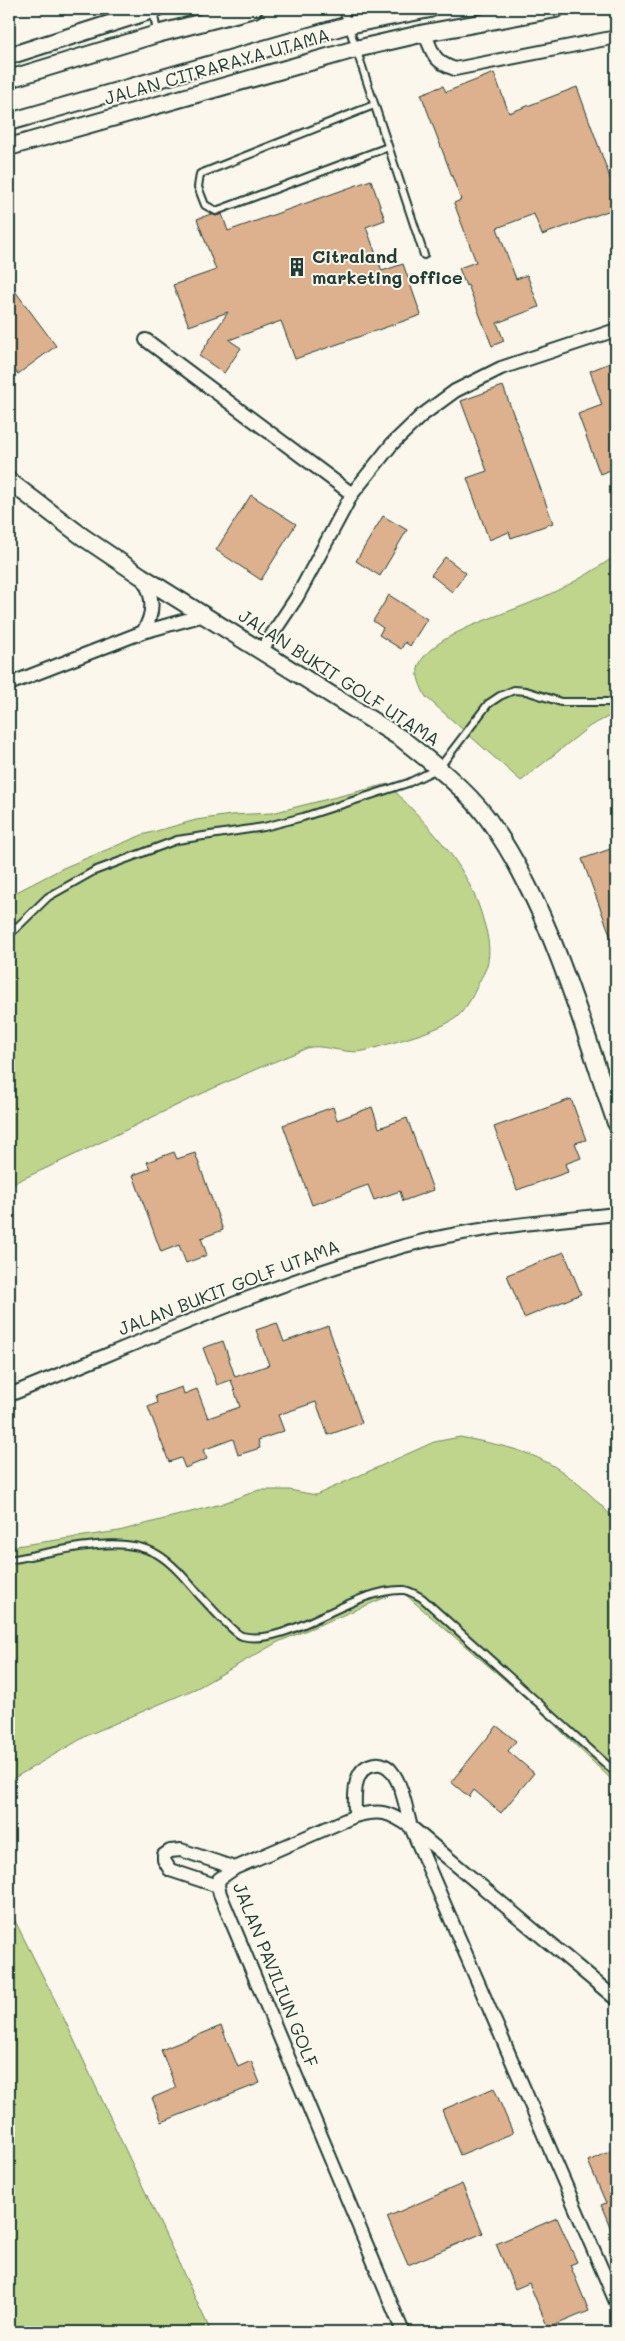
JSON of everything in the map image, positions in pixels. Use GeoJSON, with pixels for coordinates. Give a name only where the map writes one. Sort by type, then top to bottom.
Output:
{"type":"FeatureCollection","features":[{"type":"Feature","properties":{"kind":"street"},"geometry":{"type":"LineString","coordinates":[[9,56],[154,9]]}},
{"type":"Feature","properties":{"kind":"street"},"geometry":{"type":"LineString","coordinates":[[9,79],[158,34],[254,9]]}},
{"type":"Feature","properties":{"kind":"street","name":"JALAN CITRARAYA UTAMA"},"geometry":{"type":"LineString","coordinates":[[9,122],[348,25],[430,9]]}},
{"type":"Feature","properties":{"kind":"street","name":"JALAN CITRARAYA UTAMA"},"geometry":{"type":"LineString","coordinates":[[9,147],[356,49],[425,33],[556,9]]}},
{"type":"Feature","properties":{"kind":"street"},"geometry":{"type":"LineString","coordinates":[[425,33],[432,54],[442,65],[455,69],[616,37]]}},
{"type":"Feature","properties":{"kind":"street"},"geometry":{"type":"LineString","coordinates":[[261,651],[296,597],[352,494],[392,444],[421,416],[455,391],[501,368],[616,330]]}},
{"type":"Feature","properties":{"kind":"street"},"geometry":{"type":"LineString","coordinates":[[146,340],[352,494]]}},
{"type":"Feature","properties":{"kind":"street","name":"JALAN BUKIT GOLF UTAMA"},"geometry":{"type":"LineString","coordinates":[[9,481],[83,537],[141,576],[402,739],[439,768],[487,817],[514,859],[552,941],[616,1123]]}},
{"type":"Feature","properties":{"kind":"street"},"geometry":{"type":"LineString","coordinates":[[141,576],[147,584],[152,604],[151,614],[142,632]]}},
{"type":"Feature","properties":{"kind":"street"},"geometry":{"type":"LineString","coordinates":[[9,684],[142,632],[204,615]]}},
{"type":"Feature","properties":{"kind":"street","name":"JALAN BUKIT GOLF UTAMA"},"geometry":{"type":"LineString","coordinates":[[9,1395],[304,1277],[396,1249],[466,1232],[616,1214]]}},
{"type":"Feature","properties":{"kind":"street"},"geometry":{"type":"LineString","coordinates":[[355,1816],[355,1788],[359,1777],[366,1767],[376,1763],[385,1765],[392,1771],[398,1782],[411,1827],[616,2302]]}},
{"type":"Feature","properties":{"kind":"street","name":"JALAN PAVILIUN GOLF"},"geometry":{"type":"LineString","coordinates":[[403,2332],[218,1886],[219,1879],[235,1868],[355,1816],[373,1811],[392,1814],[411,1827],[616,1999]]}},
{"type":"Feature","properties":{"kind":"street"},"geometry":{"type":"LineString","coordinates":[[218,1886],[170,1870],[164,1860],[164,1855],[170,1851],[181,1850],[235,1868]]}},
{"type":"Feature","properties":{"kind":"lane"},"geometry":{"type":"LineString","coordinates":[[154,9],[158,34]]}},
{"type":"Feature","properties":{"kind":"lane"},"geometry":{"type":"LineString","coordinates":[[342,9],[424,255]]}},
{"type":"Feature","properties":{"kind":"lane"},"geometry":{"type":"LineString","coordinates":[[374,105],[200,174],[198,187],[205,205],[216,211],[388,147]]}},
{"type":"Feature","properties":{"kind":"lane"},"geometry":{"type":"LineString","coordinates":[[9,935],[48,897],[94,870],[177,840],[264,827],[303,817],[408,784],[439,768],[488,704],[514,690],[526,691],[561,702],[616,702]]}},
{"type":"Feature","properties":{"kind":"lane"},"geometry":{"type":"LineString","coordinates":[[9,1560],[114,1542],[135,1544],[158,1554],[174,1567],[214,1612],[240,1636],[262,1637],[289,1630],[362,1598],[405,1590],[422,1598],[616,1773]]}},
{"type":"Feature","properties":{"kind":"green space"},"geometry":{"type":"Polygon","coordinates":[[[616,555],[616,713],[590,726],[521,781],[426,697],[418,677],[419,665],[439,643],[454,634],[537,600],[588,574],[616,555]]]}},
{"type":"Feature","properties":{"kind":"green space"},"geometry":{"type":"Polygon","coordinates":[[[388,784],[432,831],[458,864],[477,902],[484,923],[489,954],[487,965],[472,996],[461,1013],[439,1027],[361,1052],[317,1047],[306,1048],[186,1101],[9,1185],[9,896],[63,868],[142,835],[196,820],[231,815],[272,813],[388,784]]]}},
{"type":"Feature","properties":{"kind":"green space"},"geometry":{"type":"Polygon","coordinates":[[[460,1437],[514,1449],[555,1467],[577,1483],[616,1521],[616,1784],[534,1705],[401,1591],[278,1642],[197,1688],[88,1735],[9,1781],[9,1547],[119,1531],[221,1504],[259,1490],[289,1490],[316,1495],[434,1442],[460,1437]]]}},
{"type":"Feature","properties":{"kind":"green space"},"geometry":{"type":"Polygon","coordinates":[[[9,1909],[59,2008],[211,2332],[9,2332],[9,1909]]]}},
{"type":"Feature","properties":{"kind":"building"},"geometry":{"type":"Polygon","coordinates":[[[494,73],[509,113],[577,87],[616,194],[616,208],[542,235],[534,214],[497,228],[516,279],[527,275],[539,307],[497,323],[504,341],[492,346],[468,285],[466,286],[459,268],[476,262],[454,203],[461,200],[421,94],[443,86],[446,92],[494,73]]]}},
{"type":"Feature","properties":{"kind":"building","name":"Citraland marketing office"},"geometry":{"type":"Polygon","coordinates":[[[371,180],[385,220],[366,227],[382,271],[403,264],[421,315],[295,359],[281,321],[229,340],[241,348],[224,373],[199,356],[228,312],[189,326],[173,285],[216,270],[197,219],[211,214],[216,216],[222,214],[228,231],[371,180]]]}},
{"type":"Feature","properties":{"kind":"building"},"geometry":{"type":"Polygon","coordinates":[[[9,283],[56,346],[18,374],[9,362],[9,283]]]}},
{"type":"Feature","properties":{"kind":"building"},"geometry":{"type":"Polygon","coordinates":[[[612,362],[616,373],[616,468],[600,474],[578,414],[602,405],[590,371],[612,362]]]}},
{"type":"Feature","properties":{"kind":"building"},"geometry":{"type":"Polygon","coordinates":[[[503,386],[553,523],[511,538],[509,532],[489,540],[467,478],[487,471],[461,401],[503,386]]]}},
{"type":"Feature","properties":{"kind":"building"},"geometry":{"type":"Polygon","coordinates":[[[251,495],[296,524],[261,580],[216,550],[251,495]]]}},
{"type":"Feature","properties":{"kind":"building"},"geometry":{"type":"Polygon","coordinates":[[[383,516],[407,530],[380,576],[356,561],[383,516]]]}},
{"type":"Feature","properties":{"kind":"building"},"geometry":{"type":"Polygon","coordinates":[[[445,557],[466,573],[452,592],[431,575],[445,557]]]}},
{"type":"Feature","properties":{"kind":"building"},"geometry":{"type":"Polygon","coordinates":[[[389,595],[427,619],[410,646],[405,642],[401,649],[379,635],[383,628],[373,621],[389,595]]]}},
{"type":"Feature","properties":{"kind":"building"},"geometry":{"type":"Polygon","coordinates":[[[616,847],[616,947],[615,948],[582,859],[616,847]]]}},
{"type":"Feature","properties":{"kind":"building"},"geometry":{"type":"Polygon","coordinates":[[[571,1099],[586,1140],[575,1143],[581,1158],[565,1164],[568,1172],[517,1190],[494,1127],[571,1099]]]}},
{"type":"Feature","properties":{"kind":"building"},"geometry":{"type":"Polygon","coordinates":[[[333,1107],[337,1120],[372,1107],[379,1128],[407,1118],[433,1190],[403,1201],[400,1191],[374,1200],[368,1185],[312,1205],[283,1125],[333,1107]]]}},
{"type":"Feature","properties":{"kind":"building"},"geometry":{"type":"Polygon","coordinates":[[[174,1152],[177,1159],[195,1153],[223,1230],[201,1238],[207,1255],[186,1263],[179,1245],[161,1252],[133,1175],[150,1169],[147,1162],[174,1152]]]}},
{"type":"Feature","properties":{"kind":"building"},"geometry":{"type":"Polygon","coordinates":[[[564,1252],[581,1294],[524,1318],[507,1275],[564,1252]]]}},
{"type":"Feature","properties":{"kind":"building"},"geometry":{"type":"Polygon","coordinates":[[[277,1323],[284,1342],[328,1326],[362,1423],[328,1435],[316,1402],[278,1415],[284,1431],[258,1440],[260,1448],[238,1455],[233,1439],[203,1450],[207,1459],[185,1468],[181,1458],[169,1462],[148,1407],[157,1403],[155,1396],[182,1387],[184,1394],[197,1389],[208,1418],[240,1407],[231,1380],[217,1385],[203,1348],[223,1341],[235,1377],[269,1365],[256,1330],[277,1323]]]}},
{"type":"Feature","properties":{"kind":"building"},"geometry":{"type":"Polygon","coordinates":[[[497,1726],[516,1741],[508,1751],[534,1773],[501,1813],[474,1790],[469,1797],[451,1782],[497,1726]]]}},
{"type":"Feature","properties":{"kind":"building"},"geometry":{"type":"Polygon","coordinates":[[[221,2026],[238,2067],[251,2061],[260,2083],[162,2122],[152,2098],[176,2088],[161,2050],[221,2026]]]}},
{"type":"Feature","properties":{"kind":"building"},"geometry":{"type":"Polygon","coordinates":[[[494,2088],[513,2133],[460,2155],[442,2110],[494,2088]]]}},
{"type":"Feature","properties":{"kind":"building"},"geometry":{"type":"Polygon","coordinates":[[[616,2149],[616,2241],[601,2205],[606,2203],[588,2161],[616,2149]]]}},
{"type":"Feature","properties":{"kind":"building"},"geometry":{"type":"Polygon","coordinates":[[[462,2184],[483,2233],[408,2265],[387,2217],[462,2184]]]}},
{"type":"Feature","properties":{"kind":"building"},"geometry":{"type":"Polygon","coordinates":[[[557,2218],[577,2262],[570,2265],[589,2311],[548,2328],[529,2283],[515,2289],[496,2244],[557,2218]]]}},
{"type":"Feature","properties":{"kind":"place","name":"Citraland marketing office"},"geometry":{"type":"Point","coordinates":[297,267]}}]}
